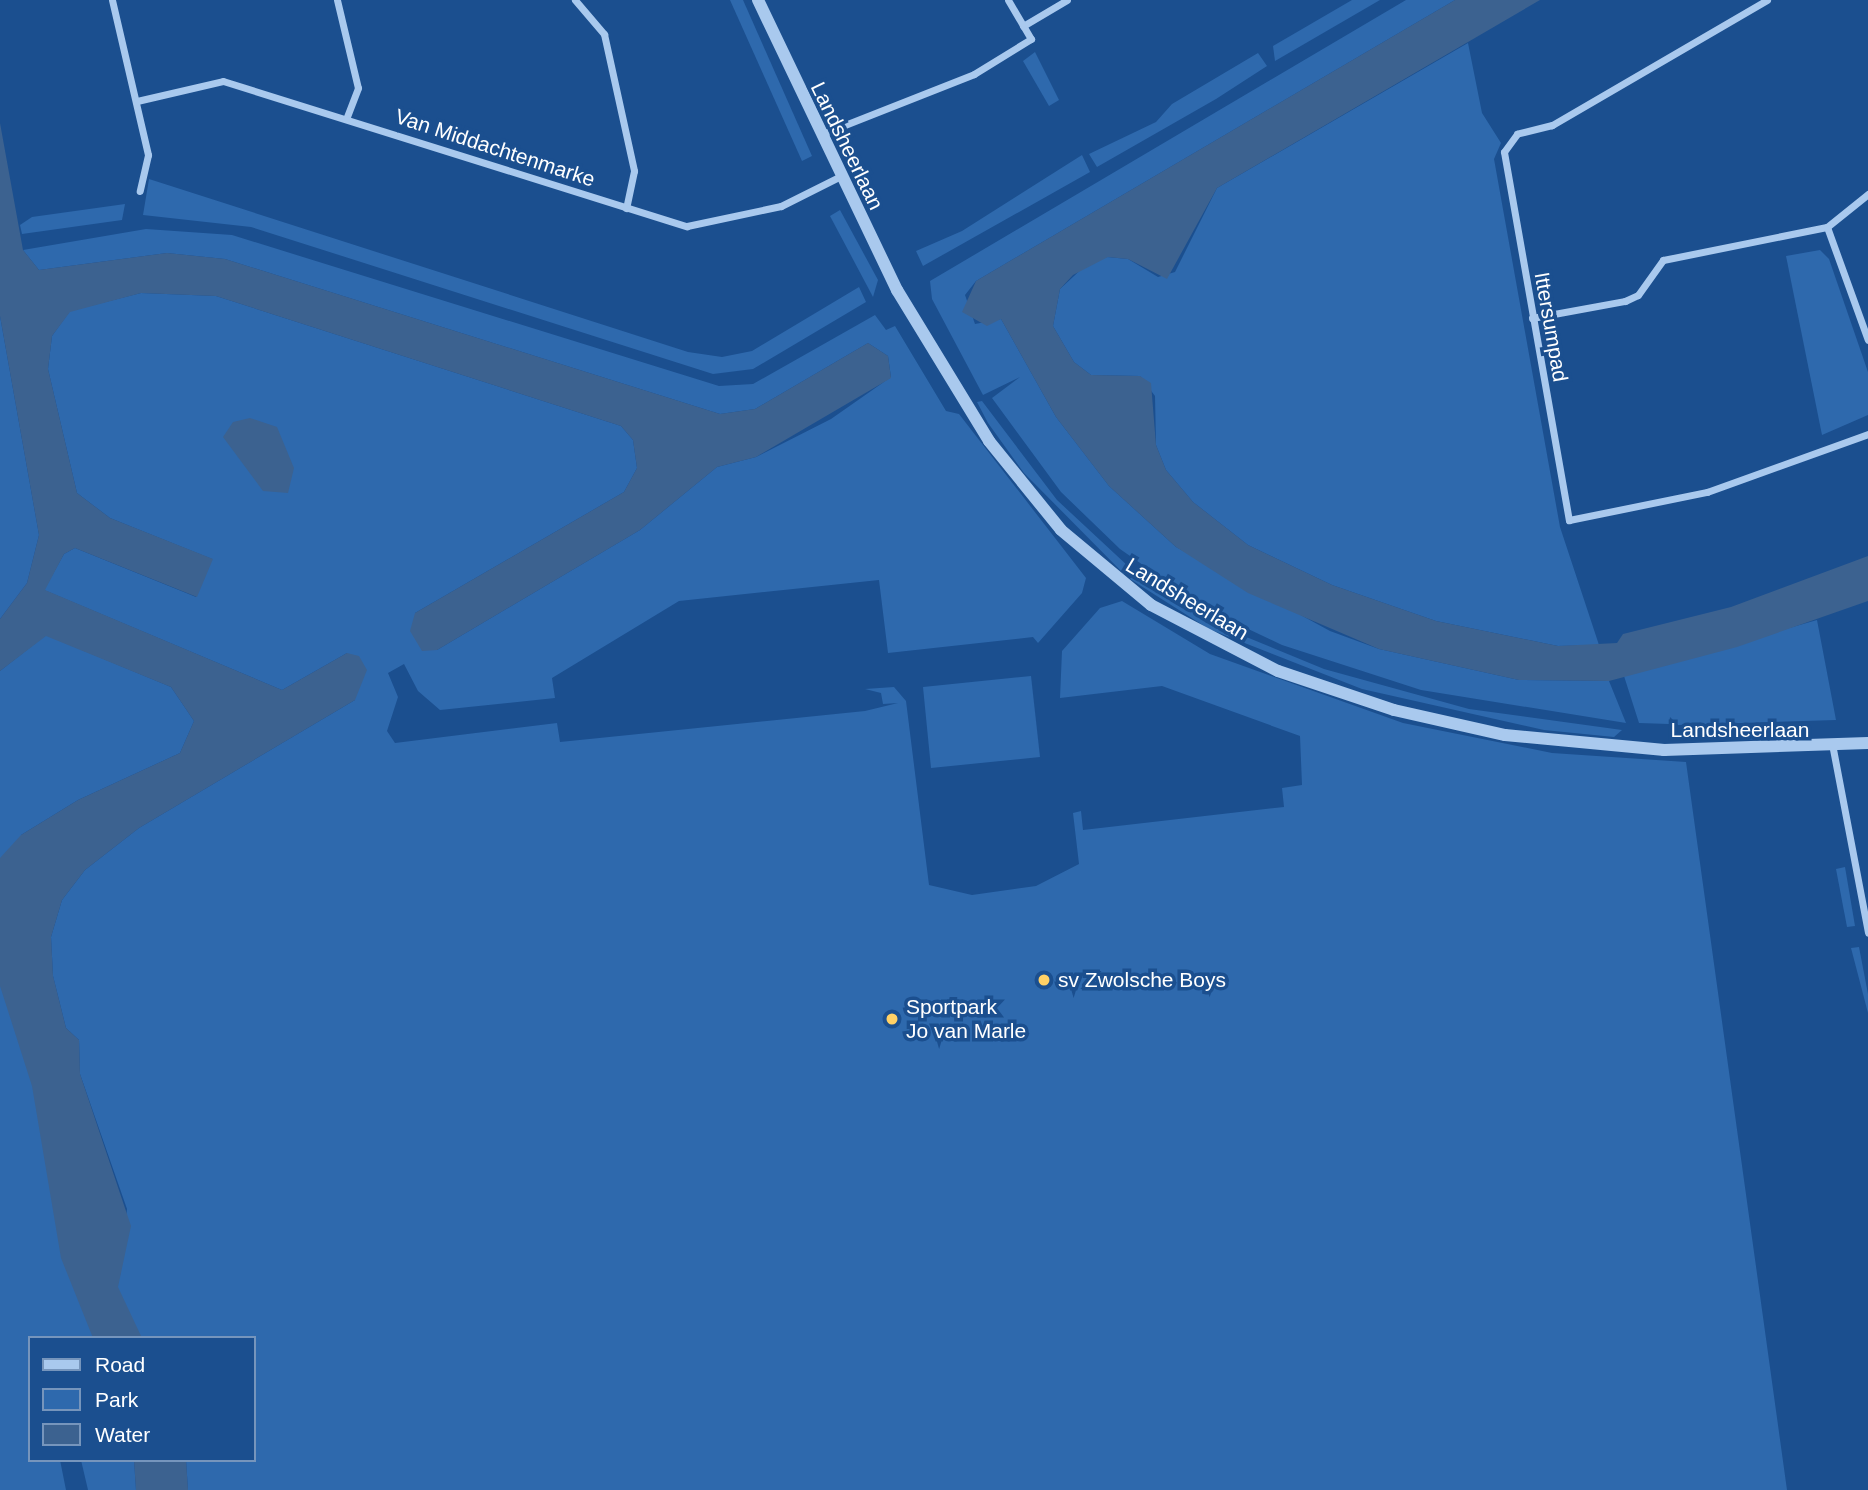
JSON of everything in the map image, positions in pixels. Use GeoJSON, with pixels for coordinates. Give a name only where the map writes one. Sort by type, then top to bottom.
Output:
{"type":"FeatureCollection","features":[{"type":"Feature","properties":{"kind":"street"},"geometry":{"type":"LineString","coordinates":[[112,0],[148,155],[140,191]]}},
{"type":"Feature","properties":{"kind":"street"},"geometry":{"type":"LineString","coordinates":[[337,0],[358,88],[346,119]]}},
{"type":"Feature","properties":{"kind":"street"},"geometry":{"type":"LineString","coordinates":[[575,0],[604,34],[634,171],[626,208]]}},
{"type":"Feature","properties":{"kind":"street","name":"Landsheerlaan"},"geometry":{"type":"LineString","coordinates":[[758,0],[839,177],[897,290],[1010,471],[1091,558],[1152,605],[1278,671],[1472,729],[1664,750],[1833,749],[1868,743]]}},
{"type":"Feature","properties":{"kind":"street"},"geometry":{"type":"LineString","coordinates":[[819,135],[974,74],[1031,39],[1009,0]]}},
{"type":"Feature","properties":{"kind":"street"},"geometry":{"type":"LineString","coordinates":[[1023,26],[1067,0]]}},
{"type":"Feature","properties":{"kind":"street","name":"Ittersumpad"},"geometry":{"type":"LineString","coordinates":[[1767,0],[1552,125],[1526,130],[1511,141],[1503,163],[1569,520],[1707,492],[1868,434]]}},
{"type":"Feature","properties":{"kind":"street","name":"Van Middachtenmarke"},"geometry":{"type":"LineString","coordinates":[[137,101],[223,80],[687,226],[781,206],[839,177]]}},
{"type":"Feature","properties":{"kind":"street"},"geometry":{"type":"LineString","coordinates":[[1531,318],[1625,302],[1638,295],[1663,260],[1827,227],[1868,194]]}},
{"type":"Feature","properties":{"kind":"street"},"geometry":{"type":"LineString","coordinates":[[1827,227],[1868,340]]}},
{"type":"Feature","properties":{"kind":"street"},"geometry":{"type":"LineString","coordinates":[[1833,749],[1868,933]]}},
{"type":"Feature","properties":{"kind":"green space"},"geometry":{"type":"Polygon","coordinates":[[[730,0],[743,0],[812,156],[802,161],[730,0]]]}},
{"type":"Feature","properties":{"kind":"green space"},"geometry":{"type":"Polygon","coordinates":[[[1352,0],[1380,0],[1275,61],[1273,46],[1352,0]]]}},
{"type":"Feature","properties":{"kind":"green space"},"geometry":{"type":"Polygon","coordinates":[[[1406,0],[1455,0],[976,281],[965,295],[975,324],[1001,319],[1056,417],[1109,486],[1176,547],[1330,631],[1379,649],[1519,680],[1609,681],[1626,723],[1421,690],[1282,645],[1206,609],[1120,549],[1061,492],[992,398],[1020,377],[983,395],[932,299],[930,281],[1406,0]]]}},
{"type":"Feature","properties":{"kind":"green space"},"geometry":{"type":"Polygon","coordinates":[[[1468,43],[1482,113],[1501,143],[1494,159],[1560,527],[1599,645],[1558,646],[1436,621],[1332,585],[1248,545],[1193,502],[1166,470],[1156,445],[1155,396],[1140,376],[1091,375],[1074,362],[1053,326],[1060,289],[1087,264],[1107,257],[1128,259],[1158,277],[1175,272],[1217,188],[1468,43]]]}},
{"type":"Feature","properties":{"kind":"green space"},"geometry":{"type":"Polygon","coordinates":[[[1035,52],[1059,100],[1049,106],[1023,61],[1035,52]]]}},
{"type":"Feature","properties":{"kind":"green space"},"geometry":{"type":"Polygon","coordinates":[[[1258,53],[1267,66],[1216,99],[1097,167],[1089,154],[1156,122],[1172,104],[1258,53]]]}},
{"type":"Feature","properties":{"kind":"green space"},"geometry":{"type":"Polygon","coordinates":[[[1082,155],[1090,172],[923,266],[916,251],[962,231],[1082,155]]]}},
{"type":"Feature","properties":{"kind":"green space"},"geometry":{"type":"Polygon","coordinates":[[[149,179],[688,352],[722,357],[752,351],[859,287],[866,302],[753,369],[713,374],[251,227],[143,215],[149,179]]]}},
{"type":"Feature","properties":{"kind":"green space"},"geometry":{"type":"Polygon","coordinates":[[[125,204],[122,220],[22,234],[20,225],[32,217],[125,204]]]}},
{"type":"Feature","properties":{"kind":"green space"},"geometry":{"type":"Polygon","coordinates":[[[840,210],[878,280],[873,297],[830,216],[840,210]]]}},
{"type":"Feature","properties":{"kind":"green space","name":"Sportpark Jo van Marle"},"geometry":{"type":"Polygon","coordinates":[[[146,229],[232,235],[719,386],[753,384],[875,315],[886,330],[895,326],[946,411],[959,414],[1086,578],[1082,593],[1038,643],[1033,637],[888,653],[879,580],[679,601],[552,678],[555,698],[440,710],[418,691],[404,664],[388,673],[398,697],[387,731],[395,743],[557,723],[560,742],[865,711],[898,703],[883,704],[881,693],[865,689],[894,687],[906,701],[929,885],[972,895],[1036,886],[1079,864],[1073,813],[1081,811],[1083,830],[1284,807],[1282,788],[1302,785],[1300,736],[1162,686],[1060,698],[1062,651],[1100,608],[1122,601],[1210,654],[1403,723],[1552,753],[1686,762],[1787,1490],[188,1490],[186,1462],[256,1462],[256,1336],[28,1336],[28,1462],[60,1462],[66,1490],[0,1490],[0,671],[46,635],[171,687],[194,721],[180,753],[78,800],[21,835],[120,1276],[127,1209],[80,1074],[79,1040],[66,1028],[53,976],[51,937],[62,900],[85,870],[139,828],[355,700],[347,653],[282,690],[44,590],[64,554],[75,548],[196,597],[212,559],[110,518],[77,493],[48,369],[52,336],[70,311],[141,293],[216,296],[621,426],[633,440],[637,468],[624,492],[415,613],[437,650],[640,530],[717,467],[756,457],[831,419],[891,377],[888,356],[868,343],[755,409],[720,414],[225,259],[167,253],[39,270],[23,250],[146,229]]]}},
{"type":"Feature","properties":{"kind":"green space"},"geometry":{"type":"Polygon","coordinates":[[[1820,250],[1829,259],[1868,372],[1868,415],[1822,435],[1786,256],[1820,250]]]}},
{"type":"Feature","properties":{"kind":"green space"},"geometry":{"type":"Polygon","coordinates":[[[0,316],[39,535],[27,583],[0,619],[0,316]]]}},
{"type":"Feature","properties":{"kind":"green space"},"geometry":{"type":"Polygon","coordinates":[[[982,401],[1057,500],[1129,567],[1124,574],[1024,473],[988,423],[977,402],[982,401]]]}},
{"type":"Feature","properties":{"kind":"green space"},"geometry":{"type":"Polygon","coordinates":[[[1135,572],[1217,625],[1324,669],[1469,709],[1622,730],[1614,737],[1544,730],[1362,689],[1209,629],[1130,579],[1135,572]]]}},
{"type":"Feature","properties":{"kind":"green space"},"geometry":{"type":"Polygon","coordinates":[[[1817,620],[1836,720],[1678,725],[1670,717],[1669,724],[1639,723],[1624,676],[1817,620]]]}},
{"type":"Feature","properties":{"kind":"green space"},"geometry":{"type":"Polygon","coordinates":[[[1031,676],[1040,757],[931,768],[923,687],[1031,676]]]}},
{"type":"Feature","properties":{"kind":"green space"},"geometry":{"type":"Polygon","coordinates":[[[1804,730],[1803,739],[1675,740],[1675,735],[1804,730]]]}},
{"type":"Feature","properties":{"kind":"green space"},"geometry":{"type":"Polygon","coordinates":[[[1845,867],[1855,926],[1847,927],[1836,869],[1845,867]]]}},
{"type":"Feature","properties":{"kind":"green space"},"geometry":{"type":"Polygon","coordinates":[[[1859,947],[1868,994],[1868,1013],[1851,948],[1859,947]]]}},
{"type":"Feature","properties":{"kind":"green space"},"geometry":{"type":"Polygon","coordinates":[[[81,1462],[134,1462],[136,1490],[88,1490],[81,1462]]]}},
{"type":"Feature","properties":{"kind":"water"},"geometry":{"type":"Polygon","coordinates":[[[1455,0],[1540,0],[1217,188],[1167,279],[1128,259],[1108,257],[1073,275],[1060,289],[1053,326],[1074,362],[1091,375],[1140,376],[1151,383],[1156,445],[1166,470],[1193,502],[1248,545],[1332,585],[1436,621],[1558,646],[1617,643],[1623,634],[1731,607],[1868,556],[1868,601],[1737,647],[1609,681],[1519,680],[1379,649],[1248,593],[1176,547],[1109,486],[1056,417],[1001,319],[987,326],[962,312],[976,281],[1455,0]]]}},
{"type":"Feature","properties":{"kind":"water"},"geometry":{"type":"Polygon","coordinates":[[[0,123],[23,250],[39,270],[167,253],[225,259],[720,414],[755,409],[868,343],[888,356],[891,378],[756,457],[717,467],[640,530],[437,650],[422,651],[410,631],[415,613],[624,492],[637,468],[633,440],[621,426],[216,296],[141,293],[70,312],[52,336],[48,369],[77,493],[110,518],[213,559],[197,597],[75,548],[64,554],[45,590],[282,690],[347,653],[359,656],[367,670],[355,700],[139,828],[85,870],[62,900],[51,937],[53,976],[66,1028],[79,1040],[80,1074],[131,1226],[118,1287],[141,1336],[92,1336],[61,1258],[32,1086],[0,986],[0,858],[21,835],[78,800],[180,753],[194,721],[171,687],[46,636],[0,671],[0,619],[27,583],[39,535],[0,316],[0,123]]]}},
{"type":"Feature","properties":{"kind":"water"},"geometry":{"type":"Polygon","coordinates":[[[250,418],[277,427],[294,468],[288,493],[263,491],[223,437],[233,422],[250,418]]]}},
{"type":"Feature","properties":{"kind":"water"},"geometry":{"type":"Polygon","coordinates":[[[134,1462],[186,1462],[188,1490],[136,1490],[134,1462]]]}},
{"type":"Feature","properties":{"kind":"place","name":"sv Zwolsche Boys"},"geometry":{"type":"Point","coordinates":[1044,980]}},
{"type":"Feature","properties":{"kind":"place","name":"Sportpark Jo van Marle"},"geometry":{"type":"Point","coordinates":[892,1019]}}]}
